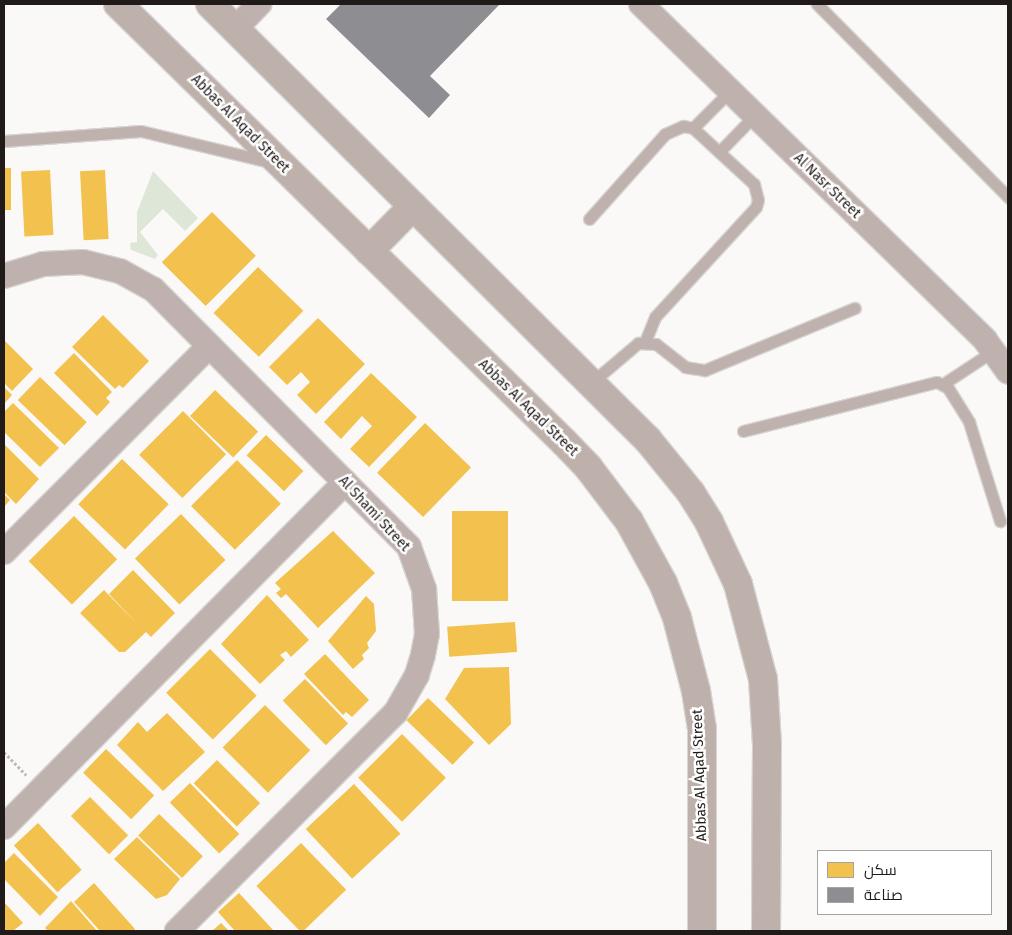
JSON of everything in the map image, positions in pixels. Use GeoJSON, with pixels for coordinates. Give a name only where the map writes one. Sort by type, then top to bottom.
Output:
{"type":"FeatureCollection","features":[{"type":"Feature","properties":{"kind":"street","name":"Abbas Al Aqad Street"},"geometry":{"type":"LineString","coordinates":[[118,4],[588,466],[628,520],[663,583],[688,654],[702,729],[702,931]]}},
{"type":"Feature","properties":{"kind":"street"},"geometry":{"type":"LineString","coordinates":[[210,4],[592,383],[648,440],[691,493],[725,553],[749,615],[766,712],[766,931]]}},
{"type":"Feature","properties":{"kind":"street"},"geometry":{"type":"LineString","coordinates":[[235,29],[259,4]]}},
{"type":"Feature","properties":{"kind":"street","name":"Al Nasr Street"},"geometry":{"type":"LineString","coordinates":[[641,4],[993,351],[1008,372]]}},
{"type":"Feature","properties":{"kind":"street"},"geometry":{"type":"LineString","coordinates":[[369,251],[413,206]]}},
{"type":"Feature","properties":{"kind":"street","name":"Al Shami Street"},"geometry":{"type":"LineString","coordinates":[[4,276],[42,264],[64,262],[102,266],[120,271],[153,289],[409,547],[418,568],[427,612],[426,641],[417,675],[396,712],[177,931]]}},
{"type":"Feature","properties":{"kind":"street"},"geometry":{"type":"LineString","coordinates":[[4,552],[209,346]]}},
{"type":"Feature","properties":{"kind":"street"},"geometry":{"type":"LineString","coordinates":[[4,827],[345,482]]}},
{"type":"Feature","properties":{"kind":"lane"},"geometry":{"type":"LineString","coordinates":[[817,4],[1008,197]]}},
{"type":"Feature","properties":{"kind":"lane"},"geometry":{"type":"LineString","coordinates":[[693,128],[730,91]]}},
{"type":"Feature","properties":{"kind":"lane"},"geometry":{"type":"LineString","coordinates":[[719,152],[755,115]]}},
{"type":"Feature","properties":{"kind":"lane"},"geometry":{"type":"LineString","coordinates":[[589,219],[665,134],[678,127],[693,128],[754,184],[756,207],[655,317],[645,342]]}},
{"type":"Feature","properties":{"kind":"lane"},"geometry":{"type":"LineString","coordinates":[[4,141],[141,131],[281,165]]}},
{"type":"Feature","properties":{"kind":"lane"},"geometry":{"type":"LineString","coordinates":[[592,383],[638,343],[656,344],[685,367],[705,370],[855,308]]}},
{"type":"Feature","properties":{"kind":"lane"},"geometry":{"type":"LineString","coordinates":[[743,431],[925,383],[942,384],[993,351]]}},
{"type":"Feature","properties":{"kind":"lane"},"geometry":{"type":"LineString","coordinates":[[942,384],[962,407],[970,422],[1000,521]]}},
{"type":"Feature","properties":{"kind":"path"},"geometry":{"type":"LineString","coordinates":[[4,752],[41,789]]}},
{"type":"Feature","properties":{"kind":"green space"},"geometry":{"type":"Polygon","coordinates":[[[153,171],[198,218],[185,231],[163,209],[140,232],[158,255],[155,259],[131,250],[130,243],[137,242],[137,212],[153,171]]]}},
{"type":"Feature","properties":{"kind":"building: سكن"},"geometry":{"type":"Polygon","coordinates":[[[4,168],[11,168],[11,210],[4,210],[4,168]]]}},
{"type":"Feature","properties":{"kind":"building: سكن"},"geometry":{"type":"Polygon","coordinates":[[[50,170],[53,235],[24,236],[21,172],[50,170]]]}},
{"type":"Feature","properties":{"kind":"building: سكن"},"geometry":{"type":"Polygon","coordinates":[[[105,170],[109,239],[84,240],[80,171],[105,170]]]}},
{"type":"Feature","properties":{"kind":"building: سكن"},"geometry":{"type":"Polygon","coordinates":[[[212,212],[256,256],[206,306],[162,262],[212,212]]]}},
{"type":"Feature","properties":{"kind":"building: سكن"},"geometry":{"type":"Polygon","coordinates":[[[258,267],[303,311],[259,357],[214,313],[258,267]]]}},
{"type":"Feature","properties":{"kind":"building: سكن"},"geometry":{"type":"Polygon","coordinates":[[[103,315],[149,361],[123,388],[119,385],[115,389],[72,347],[103,315]]]}},
{"type":"Feature","properties":{"kind":"building: سكن"},"geometry":{"type":"Polygon","coordinates":[[[318,318],[365,364],[316,414],[297,395],[310,382],[301,372],[287,385],[269,367],[318,318]]]}},
{"type":"Feature","properties":{"kind":"building: سكن"},"geometry":{"type":"Polygon","coordinates":[[[4,340],[33,369],[12,391],[4,383],[4,340]]]}},
{"type":"Feature","properties":{"kind":"building: سكن"},"geometry":{"type":"Polygon","coordinates":[[[74,353],[112,392],[106,398],[110,402],[97,416],[54,373],[74,353]]]}},
{"type":"Feature","properties":{"kind":"building: سكن"},"geometry":{"type":"Polygon","coordinates":[[[371,373],[417,417],[369,467],[350,449],[372,426],[362,416],[341,439],[324,422],[371,373]]]}},
{"type":"Feature","properties":{"kind":"building: سكن"},"geometry":{"type":"Polygon","coordinates":[[[40,377],[87,422],[65,445],[18,400],[40,377]]]}},
{"type":"Feature","properties":{"kind":"building: سكن"},"geometry":{"type":"Polygon","coordinates":[[[4,387],[12,395],[4,404],[4,387]]]}},
{"type":"Feature","properties":{"kind":"building: سكن"},"geometry":{"type":"Polygon","coordinates":[[[215,390],[258,432],[233,458],[190,416],[215,390]]]}},
{"type":"Feature","properties":{"kind":"building: سكن"},"geometry":{"type":"Polygon","coordinates":[[[13,403],[59,448],[40,467],[4,432],[4,412],[13,403]]]}},
{"type":"Feature","properties":{"kind":"building: سكن"},"geometry":{"type":"Polygon","coordinates":[[[183,411],[226,454],[182,498],[139,455],[183,411]]]}},
{"type":"Feature","properties":{"kind":"building: سكن"},"geometry":{"type":"Polygon","coordinates":[[[425,423],[471,467],[423,517],[377,473],[425,423]]]}},
{"type":"Feature","properties":{"kind":"building: سكن"},"geometry":{"type":"Polygon","coordinates":[[[266,435],[303,471],[284,491],[247,455],[266,435]]]}},
{"type":"Feature","properties":{"kind":"building: سكن"},"geometry":{"type":"Polygon","coordinates":[[[4,444],[39,479],[16,504],[4,492],[4,444]]]}},
{"type":"Feature","properties":{"kind":"building: سكن"},"geometry":{"type":"Polygon","coordinates":[[[122,459],[169,504],[125,549],[78,504],[122,459]]]}},
{"type":"Feature","properties":{"kind":"building: سكن"},"geometry":{"type":"Polygon","coordinates":[[[237,460],[281,504],[235,550],[191,506],[237,460]]]}},
{"type":"Feature","properties":{"kind":"building: سكن"},"geometry":{"type":"Polygon","coordinates":[[[4,494],[10,500],[4,507],[4,494]]]}},
{"type":"Feature","properties":{"kind":"building: سكن"},"geometry":{"type":"Polygon","coordinates":[[[452,511],[508,511],[508,601],[452,601],[452,511]]]}},
{"type":"Feature","properties":{"kind":"building: سكن"},"geometry":{"type":"Polygon","coordinates":[[[181,514],[225,560],[179,604],[135,558],[181,514]]]}},
{"type":"Feature","properties":{"kind":"building: سكن"},"geometry":{"type":"Polygon","coordinates":[[[74,516],[117,559],[72,604],[29,561],[74,516]]]}},
{"type":"Feature","properties":{"kind":"building: سكن"},"geometry":{"type":"Polygon","coordinates":[[[333,531],[375,573],[318,628],[286,594],[281,598],[276,593],[281,589],[275,583],[333,531]]]}},
{"type":"Feature","properties":{"kind":"building: سكن"},"geometry":{"type":"Polygon","coordinates":[[[133,570],[175,613],[151,637],[146,632],[125,652],[119,652],[80,613],[104,590],[139,626],[109,594],[133,570]]]}},
{"type":"Feature","properties":{"kind":"building: سكن"},"geometry":{"type":"Polygon","coordinates":[[[267,595],[309,640],[291,657],[286,651],[280,655],[285,660],[260,684],[221,644],[267,595]]]}},
{"type":"Feature","properties":{"kind":"building: سكن"},"geometry":{"type":"Polygon","coordinates":[[[366,596],[374,604],[376,631],[367,643],[369,648],[362,655],[364,659],[353,669],[328,641],[366,596]]]}},
{"type":"Feature","properties":{"kind":"building: سكن"},"geometry":{"type":"Polygon","coordinates":[[[515,622],[517,652],[449,657],[447,627],[515,622]]]}},
{"type":"Feature","properties":{"kind":"building: سكن"},"geometry":{"type":"Polygon","coordinates":[[[210,649],[257,696],[213,740],[166,693],[210,649]]]}},
{"type":"Feature","properties":{"kind":"building: سكن"},"geometry":{"type":"Polygon","coordinates":[[[325,654],[369,700],[352,717],[346,712],[343,715],[304,674],[325,654]]]}},
{"type":"Feature","properties":{"kind":"building: سكن"},"geometry":{"type":"Polygon","coordinates":[[[509,667],[511,724],[489,745],[445,699],[464,668],[509,667]]]}},
{"type":"Feature","properties":{"kind":"building: سكن"},"geometry":{"type":"Polygon","coordinates":[[[305,679],[348,724],[326,745],[283,701],[305,679]]]}},
{"type":"Feature","properties":{"kind":"building: سكن"},"geometry":{"type":"Polygon","coordinates":[[[428,698],[474,742],[453,765],[406,720],[428,698]]]}},
{"type":"Feature","properties":{"kind":"building: سكن"},"geometry":{"type":"Polygon","coordinates":[[[265,705],[310,750],[268,793],[223,747],[265,705]]]}},
{"type":"Feature","properties":{"kind":"building: سكن"},"geometry":{"type":"Polygon","coordinates":[[[167,713],[205,752],[163,791],[117,745],[138,722],[147,732],[167,713]]]}},
{"type":"Feature","properties":{"kind":"building: سكن"},"geometry":{"type":"Polygon","coordinates":[[[402,734],[446,778],[402,822],[358,778],[402,734]]]}},
{"type":"Feature","properties":{"kind":"building: سكن"},"geometry":{"type":"Polygon","coordinates":[[[106,749],[154,796],[131,819],[83,773],[106,749]]]}},
{"type":"Feature","properties":{"kind":"building: سكن"},"geometry":{"type":"Polygon","coordinates":[[[217,760],[260,803],[237,826],[194,783],[217,760]]]}},
{"type":"Feature","properties":{"kind":"building: سكن"},"geometry":{"type":"Polygon","coordinates":[[[190,783],[239,834],[219,854],[170,802],[190,783]]]}},
{"type":"Feature","properties":{"kind":"building: سكن"},"geometry":{"type":"Polygon","coordinates":[[[354,784],[400,834],[352,879],[306,829],[354,784]]]}},
{"type":"Feature","properties":{"kind":"building: سكن"},"geometry":{"type":"Polygon","coordinates":[[[90,797],[128,835],[109,854],[71,816],[90,797]]]}},
{"type":"Feature","properties":{"kind":"building: سكن"},"geometry":{"type":"Polygon","coordinates":[[[159,814],[203,856],[182,878],[138,836],[159,814]]]}},
{"type":"Feature","properties":{"kind":"building: سكن"},"geometry":{"type":"Polygon","coordinates":[[[38,823],[82,870],[58,892],[14,846],[38,823]]]}},
{"type":"Feature","properties":{"kind":"building: سكن"},"geometry":{"type":"Polygon","coordinates":[[[137,837],[180,879],[167,895],[156,899],[114,859],[137,837]]]}},
{"type":"Feature","properties":{"kind":"building: سكن"},"geometry":{"type":"Polygon","coordinates":[[[301,843],[346,890],[303,931],[300,931],[256,886],[301,843]]]}},
{"type":"Feature","properties":{"kind":"building: سكن"},"geometry":{"type":"Polygon","coordinates":[[[14,853],[58,897],[40,916],[4,879],[4,863],[14,853]]]}},
{"type":"Feature","properties":{"kind":"building: سكن"},"geometry":{"type":"Polygon","coordinates":[[[94,883],[135,929],[133,931],[100,931],[74,902],[94,883]]]}},
{"type":"Feature","properties":{"kind":"building: سكن"},"geometry":{"type":"Polygon","coordinates":[[[239,893],[274,931],[235,931],[218,912],[239,893]]]}},
{"type":"Feature","properties":{"kind":"building: سكن"},"geometry":{"type":"Polygon","coordinates":[[[71,901],[97,931],[48,931],[45,928],[71,901]]]}},
{"type":"Feature","properties":{"kind":"building: سكن"},"geometry":{"type":"Polygon","coordinates":[[[4,902],[23,923],[13,931],[4,931],[4,902]]]}},
{"type":"Feature","properties":{"kind":"building: سكن"},"geometry":{"type":"Polygon","coordinates":[[[221,923],[229,931],[212,931],[221,923]]]}},
{"type":"Feature","properties":{"kind":"building: صناعة"},"geometry":{"type":"Polygon","coordinates":[[[341,4],[500,4],[430,76],[450,95],[429,118],[326,19],[341,4]]]}}]}
